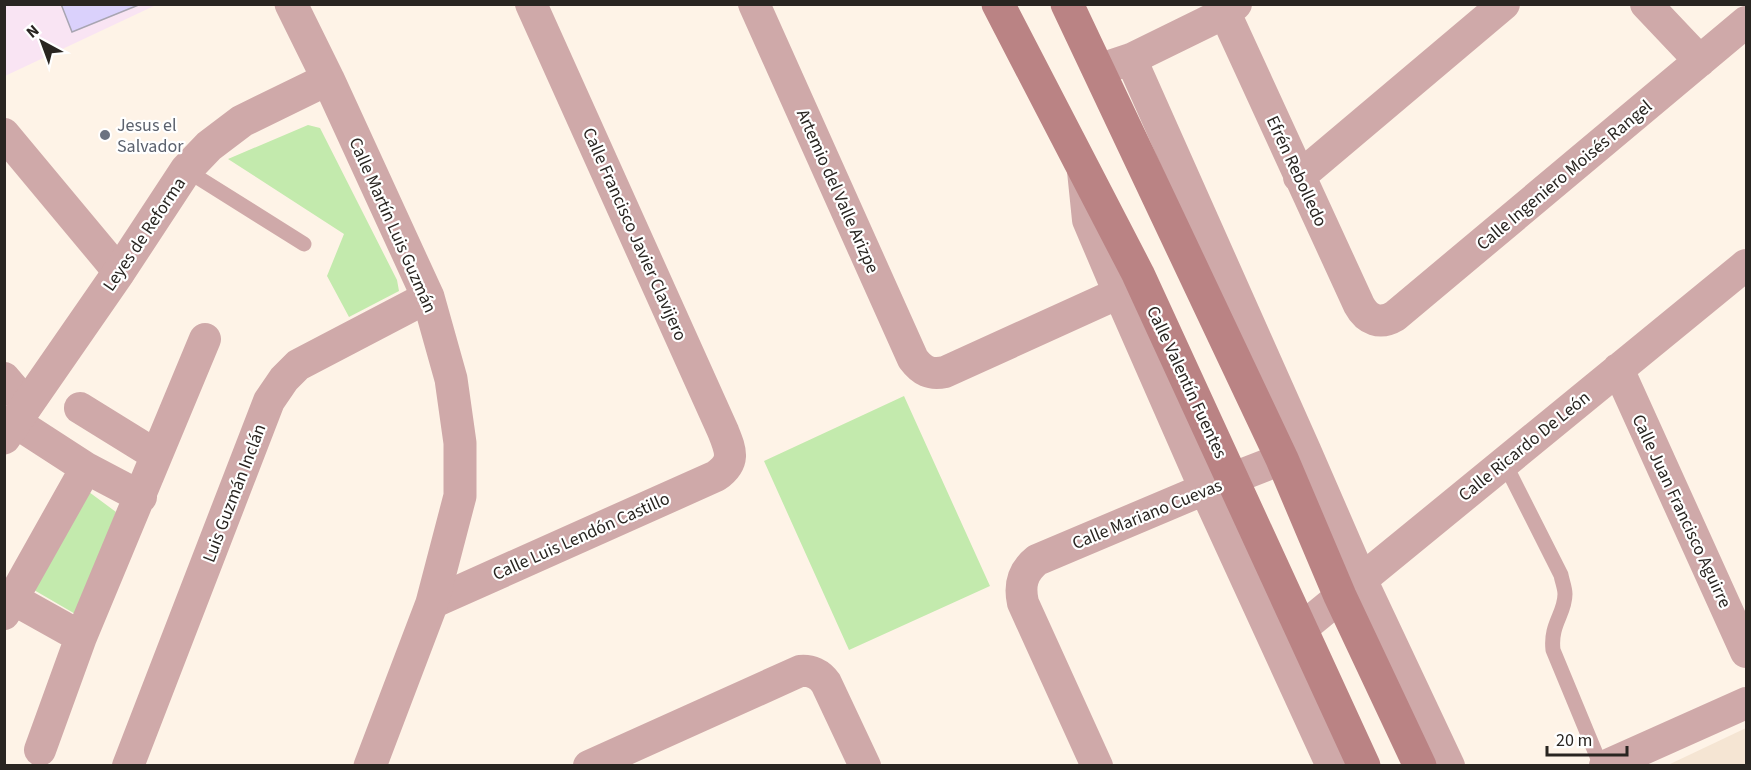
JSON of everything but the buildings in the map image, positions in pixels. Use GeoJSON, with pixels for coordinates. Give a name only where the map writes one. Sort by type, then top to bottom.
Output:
{"type":"FeatureCollection","features":[{"type":"Feature","properties":{"kind":"main road","name":"Calle Valentín Fuentes"},"geometry":{"type":"LineString","coordinates":[[998,4],[1138,274],[1219,484],[1301,628],[1364,765]]}},
{"type":"Feature","properties":{"kind":"main road"},"geometry":{"type":"LineString","coordinates":[[1067,4],[1096,70],[1294,454],[1351,588],[1420,765]]}},
{"type":"Feature","properties":{"kind":"street","name":"Calle Martín Luis Guzmán"},"geometry":{"type":"LineString","coordinates":[[291,4],[428,297],[451,379],[460,443],[460,496],[432,603],[370,765]]}},
{"type":"Feature","properties":{"kind":"street","name":"Calle Francisco Javier Clavijero"},"geometry":{"type":"LineString","coordinates":[[531,4],[723,431],[730,448],[728,466]]}},
{"type":"Feature","properties":{"kind":"street","name":"Artemio del Valle Arizpe"},"geometry":{"type":"LineString","coordinates":[[754,4],[913,359],[927,373],[945,372],[1119,293]]}},
{"type":"Feature","properties":{"kind":"street"},"geometry":{"type":"LineString","coordinates":[[1299,177],[1504,4]]}},
{"type":"Feature","properties":{"kind":"street"},"geometry":{"type":"LineString","coordinates":[[1646,4],[1700,61]]}},
{"type":"Feature","properties":{"kind":"street"},"geometry":{"type":"LineString","coordinates":[[1096,70],[1131,59],[1230,9]]}},
{"type":"Feature","properties":{"kind":"street","name":"Efrén Rebolledo"},"geometry":{"type":"LineString","coordinates":[[1230,9],[1299,177],[1359,305],[1363,312],[1378,321]]}},
{"type":"Feature","properties":{"kind":"street","name":"Calle Ingeniero Moisés Rangel"},"geometry":{"type":"LineString","coordinates":[[1378,321],[1385,321],[1395,316],[1746,22]]}},
{"type":"Feature","properties":{"kind":"street"},"geometry":{"type":"LineString","coordinates":[[1131,59],[1294,454]]}},
{"type":"Feature","properties":{"kind":"street","name":"Leyes de Reforma"},"geometry":{"type":"LineString","coordinates":[[16,422],[186,170],[209,146],[242,121],[328,79]]}},
{"type":"Feature","properties":{"kind":"street"},"geometry":{"type":"LineString","coordinates":[[4,134],[119,272]]}},
{"type":"Feature","properties":{"kind":"street"},"geometry":{"type":"LineString","coordinates":[[1083,168],[1088,220],[1119,293],[1219,484],[1332,765]]}},
{"type":"Feature","properties":{"kind":"street","name":"Calle Ricardo De León"},"geometry":{"type":"LineString","coordinates":[[1301,628],[1746,265]]}},
{"type":"Feature","properties":{"kind":"street","name":"Luis Guzmán Inclán"},"geometry":{"type":"LineString","coordinates":[[128,765],[269,401],[284,379],[298,365],[428,297]]}},
{"type":"Feature","properties":{"kind":"street"},"geometry":{"type":"LineString","coordinates":[[40,750],[81,637],[206,339]]}},
{"type":"Feature","properties":{"kind":"street","name":"Calle Juan Francisco Aguirre"},"geometry":{"type":"LineString","coordinates":[[1618,369],[1746,652]]}},
{"type":"Feature","properties":{"kind":"street"},"geometry":{"type":"LineString","coordinates":[[4,378],[16,422],[86,468],[141,497]]}},
{"type":"Feature","properties":{"kind":"street"},"geometry":{"type":"LineString","coordinates":[[80,408],[156,455]]}},
{"type":"Feature","properties":{"kind":"street","name":"Calle Mariano Cuevas"},"geometry":{"type":"LineString","coordinates":[[1097,765],[1023,603],[1021,581],[1031,564],[1294,454]]}},
{"type":"Feature","properties":{"kind":"street","name":"Calle Luis Lendón Castillo"},"geometry":{"type":"LineString","coordinates":[[432,603],[716,476],[728,466]]}},
{"type":"Feature","properties":{"kind":"street"},"geometry":{"type":"LineString","coordinates":[[81,637],[9,607],[86,468]]}},
{"type":"Feature","properties":{"kind":"street"},"geometry":{"type":"LineString","coordinates":[[1351,588],[1449,765]]}},
{"type":"Feature","properties":{"kind":"street"},"geometry":{"type":"LineString","coordinates":[[589,765],[637,756],[800,671],[814,673],[826,683],[866,765]]}},
{"type":"Feature","properties":{"kind":"street"},"geometry":{"type":"LineString","coordinates":[[1605,765],[1746,703]]}},
{"type":"Feature","properties":{"kind":"lane"},"geometry":{"type":"LineString","coordinates":[[186,170],[304,244]]}},
{"type":"Feature","properties":{"kind":"lane"},"geometry":{"type":"LineString","coordinates":[[1504,462],[1561,575],[1565,595],[1553,628],[1553,650],[1601,765]]}},
{"type":"Feature","properties":{"kind":"shaded area"},"geometry":{"type":"Polygon","coordinates":[[[5,4],[156,5],[5,76],[5,4]]]}},
{"type":"Feature","properties":{"kind":"shaded area"},"geometry":{"type":"Polygon","coordinates":[[[1746,728],[1746,765],[1668,765],[1746,728]]]}},
{"type":"Feature","properties":{"kind":"green space"},"geometry":{"type":"Polygon","coordinates":[[[308,125],[320,128],[397,280],[399,291],[349,317],[327,276],[344,234],[228,159],[308,125]]]}},
{"type":"Feature","properties":{"kind":"green space"},"geometry":{"type":"Polygon","coordinates":[[[904,396],[990,586],[849,650],[764,461],[904,396]]]}},
{"type":"Feature","properties":{"kind":"green space"},"geometry":{"type":"Polygon","coordinates":[[[89,492],[116,512],[77,615],[34,590],[89,492]]]}},
{"type":"Feature","properties":{"kind":"place","name":"Jesus el Salvador"},"geometry":{"type":"Point","coordinates":[105,135]}}]}
